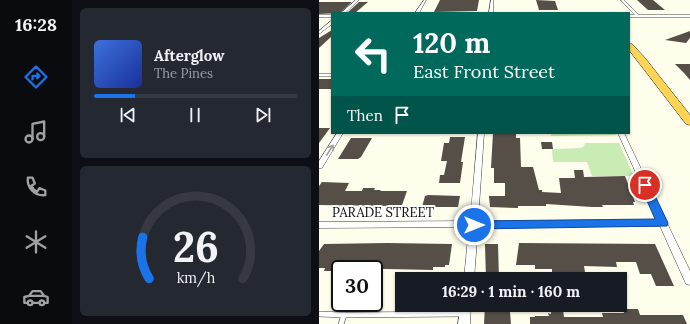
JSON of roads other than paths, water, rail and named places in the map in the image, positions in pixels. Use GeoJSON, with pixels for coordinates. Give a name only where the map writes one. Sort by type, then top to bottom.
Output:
{"type":"FeatureCollection","features":[{"type":"Feature","properties":{"kind":"highway"},"geometry":{"type":"LineString","coordinates":[[630,47],[642,60],[690,122]]}},
{"type":"Feature","properties":{"kind":"street"},"geometry":{"type":"LineString","coordinates":[[344,12],[358,0]]}},
{"type":"Feature","properties":{"kind":"street"},"geometry":{"type":"LineString","coordinates":[[418,12],[425,0]]}},
{"type":"Feature","properties":{"kind":"street"},"geometry":{"type":"LineString","coordinates":[[491,12],[492,0]]}},
{"type":"Feature","properties":{"kind":"street"},"geometry":{"type":"LineString","coordinates":[[622,0],[637,16]]}},
{"type":"Feature","properties":{"kind":"street"},"geometry":{"type":"LineString","coordinates":[[319,16],[331,16]]}},
{"type":"Feature","properties":{"kind":"street"},"geometry":{"type":"LineString","coordinates":[[630,16],[690,16]]}},
{"type":"Feature","properties":{"kind":"street"},"geometry":{"type":"LineString","coordinates":[[319,33],[331,23]]}},
{"type":"Feature","properties":{"kind":"street"},"geometry":{"type":"LineString","coordinates":[[319,75],[331,75]]}},
{"type":"Feature","properties":{"kind":"street"},"geometry":{"type":"LineString","coordinates":[[319,166],[339,134]]}},
{"type":"Feature","properties":{"kind":"street"},"geometry":{"type":"LineString","coordinates":[[470,272],[481,134]]}},
{"type":"Feature","properties":{"kind":"street"},"geometry":{"type":"LineString","coordinates":[[621,134],[690,281]]}},
{"type":"Feature","properties":{"kind":"street","name":"PARADE STREET"},"geometry":{"type":"LineString","coordinates":[[319,225],[663,223]]}},
{"type":"Feature","properties":{"kind":"lane"},"geometry":{"type":"LineString","coordinates":[[319,314],[465,314]]}},
{"type":"Feature","properties":{"kind":"lane"},"geometry":{"type":"LineString","coordinates":[[341,324],[344,315]]}}]}
